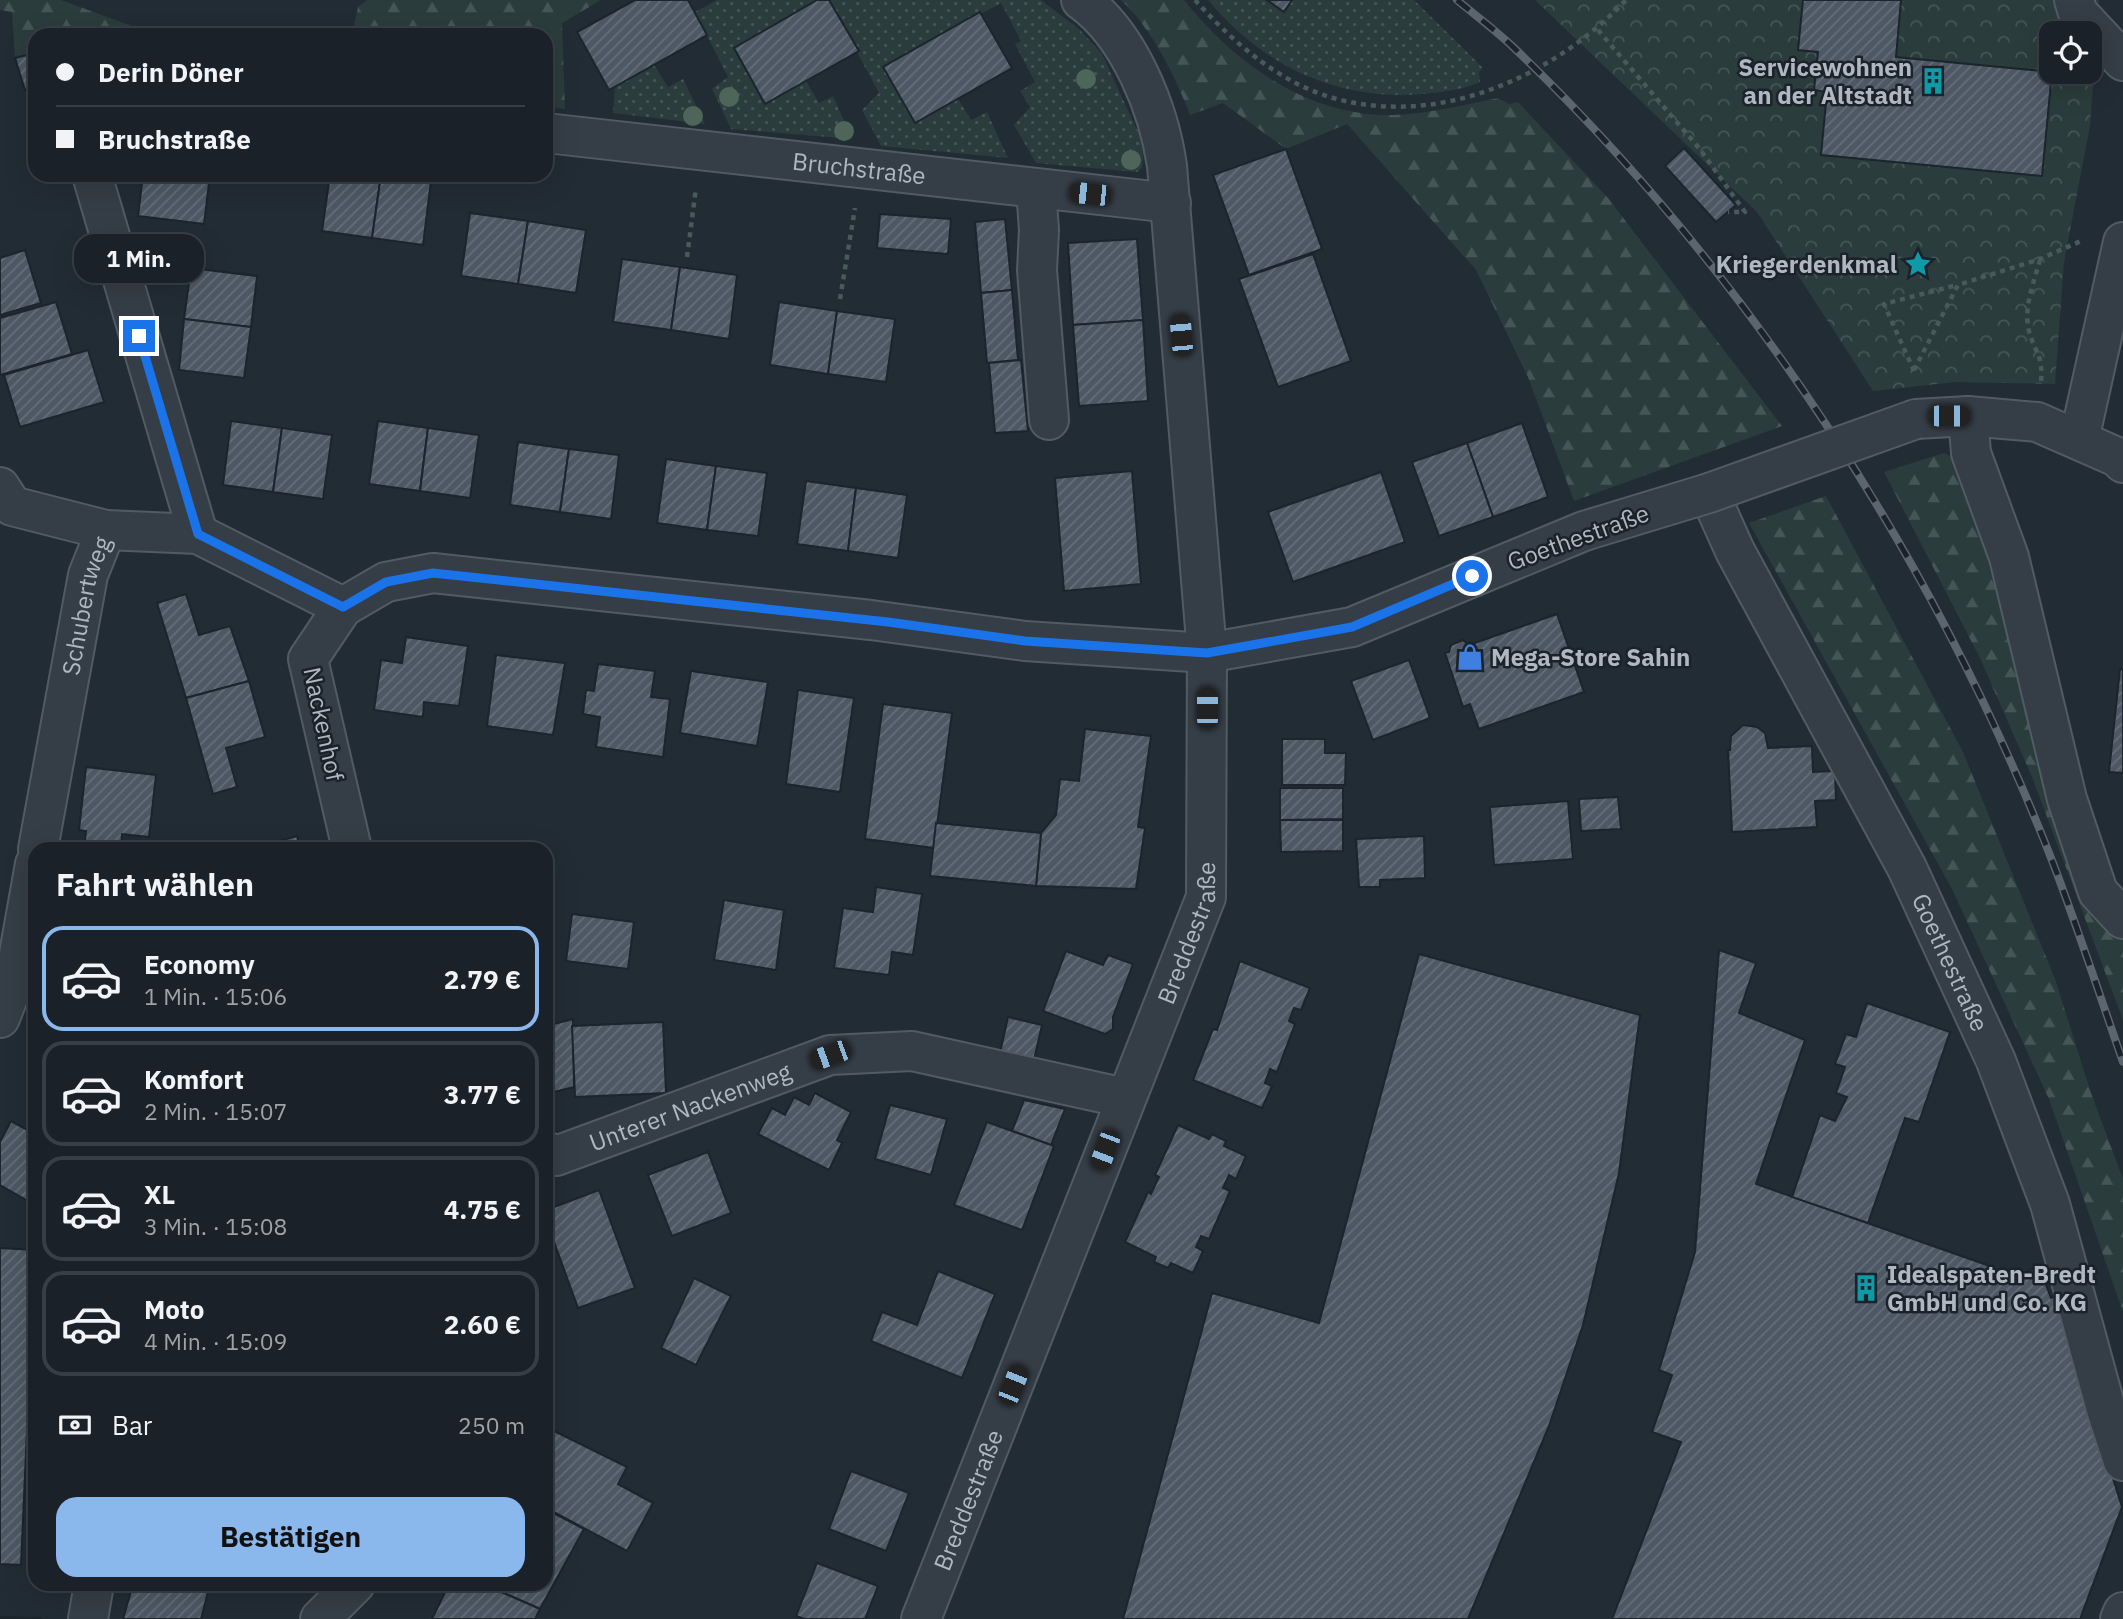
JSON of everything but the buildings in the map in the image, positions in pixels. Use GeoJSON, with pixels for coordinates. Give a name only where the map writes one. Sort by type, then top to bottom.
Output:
{"type":"FeatureCollection","features":[{"type":"Feature","properties":{"kind":"street","name":"Breddestraße"},"geometry":{"type":"LineString","coordinates":[[921,1619],[1206,897],[1207,653],[1171,203],[1163,136],[1153,106],[1128,52],[1098,12],[1081,0]]}},
{"type":"Feature","properties":{"kind":"street"},"geometry":{"type":"LineString","coordinates":[[2074,0],[2078,13],[2123,61]]}},
{"type":"Feature","properties":{"kind":"street","name":"Bruchstraße"},"geometry":{"type":"LineString","coordinates":[[553,134],[1171,203]]}},
{"type":"Feature","properties":{"kind":"street"},"geometry":{"type":"LineString","coordinates":[[94,182],[198,534]]}},
{"type":"Feature","properties":{"kind":"street"},"geometry":{"type":"LineString","coordinates":[[1036,189],[1039,230],[1037,270],[1049,420]]}},
{"type":"Feature","properties":{"kind":"street"},"geometry":{"type":"LineString","coordinates":[[2080,440],[2123,242]]}},
{"type":"Feature","properties":{"kind":"street"},"geometry":{"type":"LineString","coordinates":[[1968,416],[1971,453],[2009,557],[2067,799],[2098,892],[2123,919]]}},
{"type":"Feature","properties":{"kind":"street","name":"Goethestraße"},"geometry":{"type":"LineString","coordinates":[[343,607],[386,582],[433,573],[882,622],[1025,641],[1207,653],[1352,627],[1584,531],[1709,493],[1916,419],[1968,416],[2037,422],[2117,457],[2123,463]]}},
{"type":"Feature","properties":{"kind":"street"},"geometry":{"type":"LineString","coordinates":[[0,486],[12,506],[106,530]]}},
{"type":"Feature","properties":{"kind":"street","name":"Goethestraße"},"geometry":{"type":"LineString","coordinates":[[1709,493],[1735,551],[1907,868],[1996,1061],[2050,1204],[2106,1409],[2123,1461]]}},
{"type":"Feature","properties":{"kind":"street","name":"Schubertweg"},"geometry":{"type":"LineString","coordinates":[[39,842],[88,575],[106,530],[198,534],[343,607]]}},
{"type":"Feature","properties":{"kind":"street","name":"Nackenhof"},"geometry":{"type":"LineString","coordinates":[[343,607],[308,659],[350,842]]}},
{"type":"Feature","properties":{"kind":"street"},"geometry":{"type":"LineString","coordinates":[[0,1018],[14,982],[28,903]]}},
{"type":"Feature","properties":{"kind":"street","name":"Unterer Nackenweg"},"geometry":{"type":"LineString","coordinates":[[553,1154],[556,1156],[830,1055],[912,1051],[1125,1098]]}},
{"type":"Feature","properties":{"kind":"street"},"geometry":{"type":"LineString","coordinates":[[88,1619],[93,1591]]}},
{"type":"Feature","properties":{"kind":"street"},"geometry":{"type":"LineString","coordinates":[[320,1619],[348,1591]]}},
{"type":"Feature","properties":{"kind":"street"},"geometry":{"type":"LineString","coordinates":[[2120,1619],[2123,1612]]}},
{"type":"Feature","properties":{"kind":"path"},"geometry":{"type":"LineString","coordinates":[[1195,0],[1258,61],[1301,85],[1337,99],[1382,106],[1427,104],[1477,95],[1518,81],[1598,30],[1626,0]]}},
{"type":"Feature","properties":{"kind":"path"},"geometry":{"type":"LineString","coordinates":[[1598,30],[1699,148],[1745,212],[1728,212]]}},
{"type":"Feature","properties":{"kind":"path"},"geometry":{"type":"LineString","coordinates":[[687,257],[701,150]]}},
{"type":"Feature","properties":{"kind":"path"},"geometry":{"type":"LineString","coordinates":[[840,299],[861,169]]}},
{"type":"Feature","properties":{"kind":"path"},"geometry":{"type":"LineString","coordinates":[[1958,285],[1914,370],[1884,304],[1958,285],[2040,259],[2028,304],[2029,329],[2043,362],[2037,422]]}},
{"type":"Feature","properties":{"kind":"green space"},"geometry":{"type":"Polygon","coordinates":[[[0,0],[61,0],[137,28],[28,28],[28,55],[15,58],[12,12],[0,10],[0,0]]]}},
{"type":"Feature","properties":{"kind":"green space"},"geometry":{"type":"Polygon","coordinates":[[[367,0],[601,0],[562,23],[565,109],[553,108],[553,28],[354,28],[358,7],[367,0]]]}},
{"type":"Feature","properties":{"kind":"green space"},"geometry":{"type":"Polygon","coordinates":[[[717,0],[817,0],[734,48],[765,104],[806,81],[819,103],[833,96],[852,139],[731,129],[712,89],[728,77],[695,12],[717,0]]]}},
{"type":"Feature","properties":{"kind":"green space"},"geometry":{"type":"Polygon","coordinates":[[[829,0],[1041,0],[1080,30],[1102,54],[1137,130],[1140,130],[1144,149],[1142,168],[1137,172],[1036,163],[1014,125],[1030,107],[1020,91],[1035,82],[1015,44],[1021,41],[1001,3],[883,67],[915,123],[958,99],[971,120],[987,112],[1008,158],[881,146],[862,110],[879,93],[829,0]]]}},
{"type":"Feature","properties":{"kind":"green space"},"geometry":{"type":"Polygon","coordinates":[[[1121,0],[1184,0],[1226,45],[1250,65],[1303,96],[1331,106],[1361,113],[1392,115],[1432,111],[1498,98],[1509,104],[1518,102],[1608,198],[1782,426],[1574,501],[1528,377],[1476,270],[1347,124],[1286,149],[1223,103],[1190,115],[1162,54],[1143,25],[1121,0]]]}},
{"type":"Feature","properties":{"kind":"green space"},"geometry":{"type":"Polygon","coordinates":[[[1208,0],[1414,0],[1483,68],[1479,72],[1480,82],[1444,91],[1390,95],[1331,85],[1277,61],[1229,23],[1208,0]]]}},
{"type":"Feature","properties":{"kind":"green space"},"geometry":{"type":"Polygon","coordinates":[[[1535,0],[2099,0],[2098,21],[2039,21],[2039,84],[2093,84],[2090,126],[2064,262],[2055,384],[1955,382],[1873,391],[1757,212],[1535,0]]]}},
{"type":"Feature","properties":{"kind":"green space"},"geometry":{"type":"Polygon","coordinates":[[[654,65],[668,87],[683,79],[705,124],[613,113],[615,87],[654,65]]]}},
{"type":"Feature","properties":{"kind":"green space"},"geometry":{"type":"Polygon","coordinates":[[[1944,453],[1958,460],[1990,540],[2094,914],[2106,930],[2123,937],[2123,1020],[2032,777],[1980,658],[1884,472],[1944,453]]]}},
{"type":"Feature","properties":{"kind":"green space"},"geometry":{"type":"Polygon","coordinates":[[[1826,496],[1963,752],[2055,979],[2091,1093],[2123,1179],[2123,1312],[2049,1099],[1952,889],[1749,523],[1826,496]]]}},
{"type":"Feature","properties":{"kind":"railway"},"geometry":{"type":"LineString","coordinates":[[1457,0],[1511,45],[1597,132],[1679,225],[1755,323],[1826,425],[1892,530],[1952,639],[2006,750],[2053,863],[2123,1062]]}},
{"type":"Feature","properties":{"kind":"place","name":"Servicewohnen an der Altstadt"},"geometry":{"type":"Point","coordinates":[1933,81]}},
{"type":"Feature","properties":{"kind":"place","name":"Kriegerdenkmal"},"geometry":{"type":"Point","coordinates":[1918,264]}},
{"type":"Feature","properties":{"kind":"place","name":"Mega-Store Sahin"},"geometry":{"type":"Point","coordinates":[1470,657]}},
{"type":"Feature","properties":{"kind":"place","name":"Idealspaten-Bredt GmbH und Co. KG"},"geometry":{"type":"Point","coordinates":[1866,1288]}},
{"type":"Feature","properties":{"kind":"route"},"geometry":{"type":"LineString","coordinates":[[139,336],[198,534],[343,607],[386,582],[433,573],[888,622],[1025,641],[1207,653],[1352,627],[1472,576]]}}]}
